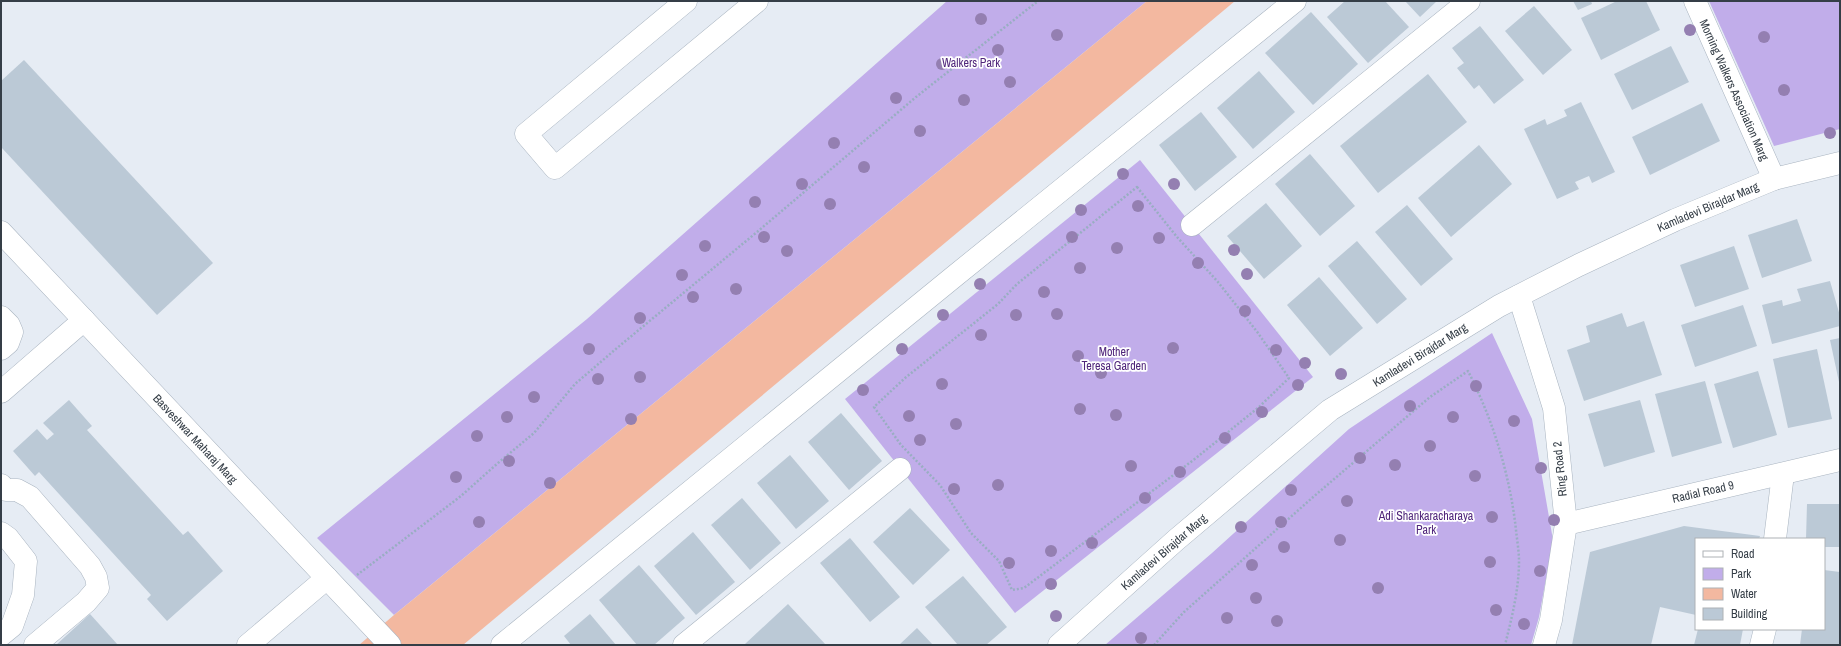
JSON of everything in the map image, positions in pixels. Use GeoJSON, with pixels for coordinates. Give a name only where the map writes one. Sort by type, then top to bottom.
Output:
{"type":"FeatureCollection","features":[{"type":"Feature","properties":{"kind":"street"},"geometry":{"type":"LineString","coordinates":[[686,1],[526,134],[555,168],[757,1]]}},
{"type":"Feature","properties":{"kind":"street"},"geometry":{"type":"LineString","coordinates":[[502,645],[968,265],[1295,1]]}},
{"type":"Feature","properties":{"kind":"street"},"geometry":{"type":"LineString","coordinates":[[1192,225],[1469,1]]}},
{"type":"Feature","properties":{"kind":"street","name":"Morning Walkers Association Marg"},"geometry":{"type":"LineString","coordinates":[[1695,1],[1774,179]]}},
{"type":"Feature","properties":{"kind":"street","name":"Kamladevi Birajdar Marg"},"geometry":{"type":"LineString","coordinates":[[1059,645],[1176,540],[1330,410],[1492,311],[1579,265],[1676,220],[1774,179],[1840,163]]}},
{"type":"Feature","properties":{"kind":"street","name":"Basveshwar Maharaj Marg"},"geometry":{"type":"LineString","coordinates":[[1,232],[390,645]]}},
{"type":"Feature","properties":{"kind":"street","name":"Ring Road 2"},"geometry":{"type":"LineString","coordinates":[[1519,296],[1554,408],[1566,524],[1551,620],[1544,645]]}},
{"type":"Feature","properties":{"kind":"street"},"geometry":{"type":"LineString","coordinates":[[1,317],[9,325],[12,332],[8,343],[1,349]]}},
{"type":"Feature","properties":{"kind":"street"},"geometry":{"type":"LineString","coordinates":[[1,392],[84,320]]}},
{"type":"Feature","properties":{"kind":"street","name":"Radial Road 9"},"geometry":{"type":"LineString","coordinates":[[1566,524],[1840,460]]}},
{"type":"Feature","properties":{"kind":"street"},"geometry":{"type":"LineString","coordinates":[[684,645],[900,468]]}},
{"type":"Feature","properties":{"kind":"street"},"geometry":{"type":"LineString","coordinates":[[1775,538],[1783,474]]}},
{"type":"Feature","properties":{"kind":"street"},"geometry":{"type":"LineString","coordinates":[[1,485],[6,490],[17,490],[30,497],[90,566],[96,577],[98,588],[86,602],[35,645]]}},
{"type":"Feature","properties":{"kind":"street"},"geometry":{"type":"LineString","coordinates":[[1,533],[8,538],[26,561],[20,601],[12,626],[1,635]]}},
{"type":"Feature","properties":{"kind":"street"},"geometry":{"type":"LineString","coordinates":[[248,645],[332,584]]}},
{"type":"Feature","properties":{"kind":"street"},"geometry":{"type":"LineString","coordinates":[[1761,645],[1765,630]]}},
{"type":"Feature","properties":{"kind":"path"},"geometry":{"type":"LineString","coordinates":[[332,584],[461,496],[498,462],[534,433],[575,384],[916,97],[1038,1]]}},
{"type":"Feature","properties":{"kind":"path"},"geometry":{"type":"LineString","coordinates":[[1137,187],[1177,237],[1231,299],[1258,333],[1289,378],[1259,407],[1196,458],[1024,588],[1012,590],[999,562],[971,533],[940,485],[901,445],[874,407],[904,378],[998,304],[1017,284],[1137,187]]}},
{"type":"Feature","properties":{"kind":"path"},"geometry":{"type":"LineString","coordinates":[[1154,645],[1184,612],[1312,498],[1430,397],[1468,371],[1482,400],[1500,452],[1512,500],[1519,560],[1515,604],[1505,645]]}},
{"type":"Feature","properties":{"kind":"green space","name":"Walkers Park"},"geometry":{"type":"Polygon","coordinates":[[[947,1],[1147,1],[394,615],[317,538],[587,319],[947,1]]]}},
{"type":"Feature","properties":{"kind":"green space"},"geometry":{"type":"Polygon","coordinates":[[[1709,1],[1840,1],[1840,129],[1774,146],[1709,1]]]}},
{"type":"Feature","properties":{"kind":"green space","name":"Mother Teresa Garden"},"geometry":{"type":"Polygon","coordinates":[[[1140,160],[1313,377],[1015,613],[845,399],[1140,160]]]}},
{"type":"Feature","properties":{"kind":"green space","name":"Adi Shankaracharaya Park"},"geometry":{"type":"Polygon","coordinates":[[[1492,333],[1532,419],[1553,540],[1539,617],[1531,645],[1105,645],[1212,553],[1349,429],[1492,333]]]}},
{"type":"Feature","properties":{"kind":"water"},"geometry":{"type":"Polygon","coordinates":[[[1147,1],[1235,1],[463,645],[359,645],[394,615],[1147,1]]]}},
{"type":"Feature","properties":{"kind":"building"},"geometry":{"type":"Polygon","coordinates":[[[1345,1],[1385,1],[1409,27],[1368,63],[1327,17],[1345,1]]]}},
{"type":"Feature","properties":{"kind":"building"},"geometry":{"type":"Polygon","coordinates":[[[1405,1],[1437,1],[1420,17],[1405,1]]]}},
{"type":"Feature","properties":{"kind":"building"},"geometry":{"type":"Polygon","coordinates":[[[1573,1],[1591,1],[1592,4],[1578,10],[1573,1]]]}},
{"type":"Feature","properties":{"kind":"building"},"geometry":{"type":"Polygon","coordinates":[[[1617,1],[1646,1],[1660,30],[1601,60],[1581,18],[1617,1]]]}},
{"type":"Feature","properties":{"kind":"building"},"geometry":{"type":"Polygon","coordinates":[[[1534,6],[1572,50],[1543,75],[1505,31],[1534,6]]]}},
{"type":"Feature","properties":{"kind":"building"},"geometry":{"type":"Polygon","coordinates":[[[1311,12],[1358,64],[1313,105],[1265,53],[1311,12]]]}},
{"type":"Feature","properties":{"kind":"building"},"geometry":{"type":"Polygon","coordinates":[[[1480,26],[1524,80],[1494,104],[1479,85],[1474,89],[1457,68],[1464,63],[1452,48],[1480,26]]]}},
{"type":"Feature","properties":{"kind":"building"},"geometry":{"type":"Polygon","coordinates":[[[1671,46],[1689,82],[1632,110],[1614,74],[1671,46]]]}},
{"type":"Feature","properties":{"kind":"building"},"geometry":{"type":"Polygon","coordinates":[[[24,60],[213,263],[157,315],[1,147],[1,81],[24,60]]]}},
{"type":"Feature","properties":{"kind":"building"},"geometry":{"type":"Polygon","coordinates":[[[1259,71],[1295,112],[1253,149],[1217,108],[1259,71]]]}},
{"type":"Feature","properties":{"kind":"building"},"geometry":{"type":"Polygon","coordinates":[[[1428,74],[1467,122],[1378,193],[1340,146],[1428,74]]]}},
{"type":"Feature","properties":{"kind":"building"},"geometry":{"type":"Polygon","coordinates":[[[1581,102],[1615,172],[1592,183],[1589,176],[1575,182],[1579,189],[1557,199],[1524,129],[1545,119],[1547,125],[1567,116],[1564,110],[1581,102]]]}},
{"type":"Feature","properties":{"kind":"building"},"geometry":{"type":"Polygon","coordinates":[[[1702,103],[1720,141],[1650,175],[1632,137],[1702,103]]]}},
{"type":"Feature","properties":{"kind":"building"},"geometry":{"type":"Polygon","coordinates":[[[1201,112],[1237,157],[1195,191],[1159,145],[1201,112]]]}},
{"type":"Feature","properties":{"kind":"building"},"geometry":{"type":"Polygon","coordinates":[[[1479,145],[1512,184],[1451,237],[1418,198],[1479,145]]]}},
{"type":"Feature","properties":{"kind":"building"},"geometry":{"type":"Polygon","coordinates":[[[1310,154],[1355,206],[1320,236],[1275,184],[1310,154]]]}},
{"type":"Feature","properties":{"kind":"building"},"geometry":{"type":"Polygon","coordinates":[[[1266,203],[1302,246],[1264,279],[1227,236],[1266,203]]]}},
{"type":"Feature","properties":{"kind":"building"},"geometry":{"type":"Polygon","coordinates":[[[1407,205],[1453,259],[1421,286],[1375,232],[1407,205]]]}},
{"type":"Feature","properties":{"kind":"building"},"geometry":{"type":"Polygon","coordinates":[[[1797,219],[1812,261],[1762,278],[1748,235],[1797,219]]]}},
{"type":"Feature","properties":{"kind":"building"},"geometry":{"type":"Polygon","coordinates":[[[1357,241],[1407,299],[1377,324],[1328,266],[1357,241]]]}},
{"type":"Feature","properties":{"kind":"building"},"geometry":{"type":"Polygon","coordinates":[[[1734,246],[1749,289],[1695,307],[1680,265],[1734,246]]]}},
{"type":"Feature","properties":{"kind":"building"},"geometry":{"type":"Polygon","coordinates":[[[1319,277],[1363,328],[1330,356],[1287,305],[1319,277]]]}},
{"type":"Feature","properties":{"kind":"building"},"geometry":{"type":"Polygon","coordinates":[[[1830,281],[1840,316],[1840,326],[1772,344],[1762,305],[1782,300],[1783,306],[1801,301],[1797,289],[1830,281]]]}},
{"type":"Feature","properties":{"kind":"building"},"geometry":{"type":"Polygon","coordinates":[[[1743,305],[1757,346],[1695,367],[1681,325],[1743,305]]]}},
{"type":"Feature","properties":{"kind":"building"},"geometry":{"type":"Polygon","coordinates":[[[1622,313],[1627,327],[1644,321],[1662,375],[1584,401],[1567,350],[1590,342],[1586,326],[1622,313]]]}},
{"type":"Feature","properties":{"kind":"building"},"geometry":{"type":"Polygon","coordinates":[[[1840,338],[1840,382],[1839,382],[1830,340],[1840,338]]]}},
{"type":"Feature","properties":{"kind":"building"},"geometry":{"type":"Polygon","coordinates":[[[1817,349],[1832,419],[1788,428],[1773,359],[1817,349]]]}},
{"type":"Feature","properties":{"kind":"building"},"geometry":{"type":"Polygon","coordinates":[[[1758,371],[1777,435],[1733,448],[1714,384],[1758,371]]]}},
{"type":"Feature","properties":{"kind":"building"},"geometry":{"type":"Polygon","coordinates":[[[1705,381],[1722,443],[1672,457],[1655,394],[1705,381]]]}},
{"type":"Feature","properties":{"kind":"building"},"geometry":{"type":"Polygon","coordinates":[[[69,400],[92,426],[87,430],[183,535],[188,531],[223,571],[167,621],[147,599],[151,595],[39,472],[35,476],[13,451],[37,429],[47,440],[54,434],[43,423],[69,400]]]}},
{"type":"Feature","properties":{"kind":"building"},"geometry":{"type":"Polygon","coordinates":[[[1640,400],[1655,452],[1604,467],[1588,414],[1640,400]]]}},
{"type":"Feature","properties":{"kind":"building"},"geometry":{"type":"Polygon","coordinates":[[[841,413],[882,461],[849,490],[808,442],[841,413]]]}},
{"type":"Feature","properties":{"kind":"building"},"geometry":{"type":"Polygon","coordinates":[[[790,455],[829,501],[796,529],[757,483],[790,455]]]}},
{"type":"Feature","properties":{"kind":"building"},"geometry":{"type":"Polygon","coordinates":[[[742,498],[781,543],[750,570],[711,525],[742,498]]]}},
{"type":"Feature","properties":{"kind":"building"},"geometry":{"type":"Polygon","coordinates":[[[1807,504],[1840,504],[1840,547],[1825,547],[1825,538],[1806,538],[1807,504]]]}},
{"type":"Feature","properties":{"kind":"building"},"geometry":{"type":"Polygon","coordinates":[[[910,508],[950,550],[913,585],[873,542],[910,508]]]}},
{"type":"Feature","properties":{"kind":"building"},"geometry":{"type":"Polygon","coordinates":[[[1684,526],[1760,536],[1759,538],[1695,538],[1695,615],[1660,607],[1651,645],[1572,645],[1590,552],[1684,526]]]}},
{"type":"Feature","properties":{"kind":"building"},"geometry":{"type":"Polygon","coordinates":[[[693,532],[735,582],[696,615],[654,566],[693,532]]]}},
{"type":"Feature","properties":{"kind":"building"},"geometry":{"type":"Polygon","coordinates":[[[850,538],[900,597],[870,622],[820,563],[850,538]]]}},
{"type":"Feature","properties":{"kind":"building"},"geometry":{"type":"Polygon","coordinates":[[[639,565],[685,618],[654,645],[637,645],[599,600],[639,565]]]}},
{"type":"Feature","properties":{"kind":"building"},"geometry":{"type":"Polygon","coordinates":[[[1825,570],[1840,572],[1840,645],[1800,645],[1802,630],[1825,630],[1825,570]]]}},
{"type":"Feature","properties":{"kind":"building"},"geometry":{"type":"Polygon","coordinates":[[[963,576],[1007,627],[986,645],[958,645],[925,607],[963,576]]]}},
{"type":"Feature","properties":{"kind":"building"},"geometry":{"type":"Polygon","coordinates":[[[788,604],[826,645],[745,644],[788,604]]]}},
{"type":"Feature","properties":{"kind":"building"},"geometry":{"type":"Polygon","coordinates":[[[90,614],[118,645],[56,645],[90,614]]]}},
{"type":"Feature","properties":{"kind":"building"},"geometry":{"type":"Polygon","coordinates":[[[590,614],[616,645],[571,645],[564,636],[590,614]]]}},
{"type":"Feature","properties":{"kind":"building"},"geometry":{"type":"Polygon","coordinates":[[[917,628],[933,645],[899,645],[917,628]]]}},
{"type":"Feature","properties":{"kind":"building"},"geometry":{"type":"Polygon","coordinates":[[[1698,630],[1743,630],[1740,645],[1694,645],[1698,630]]]}}]}
